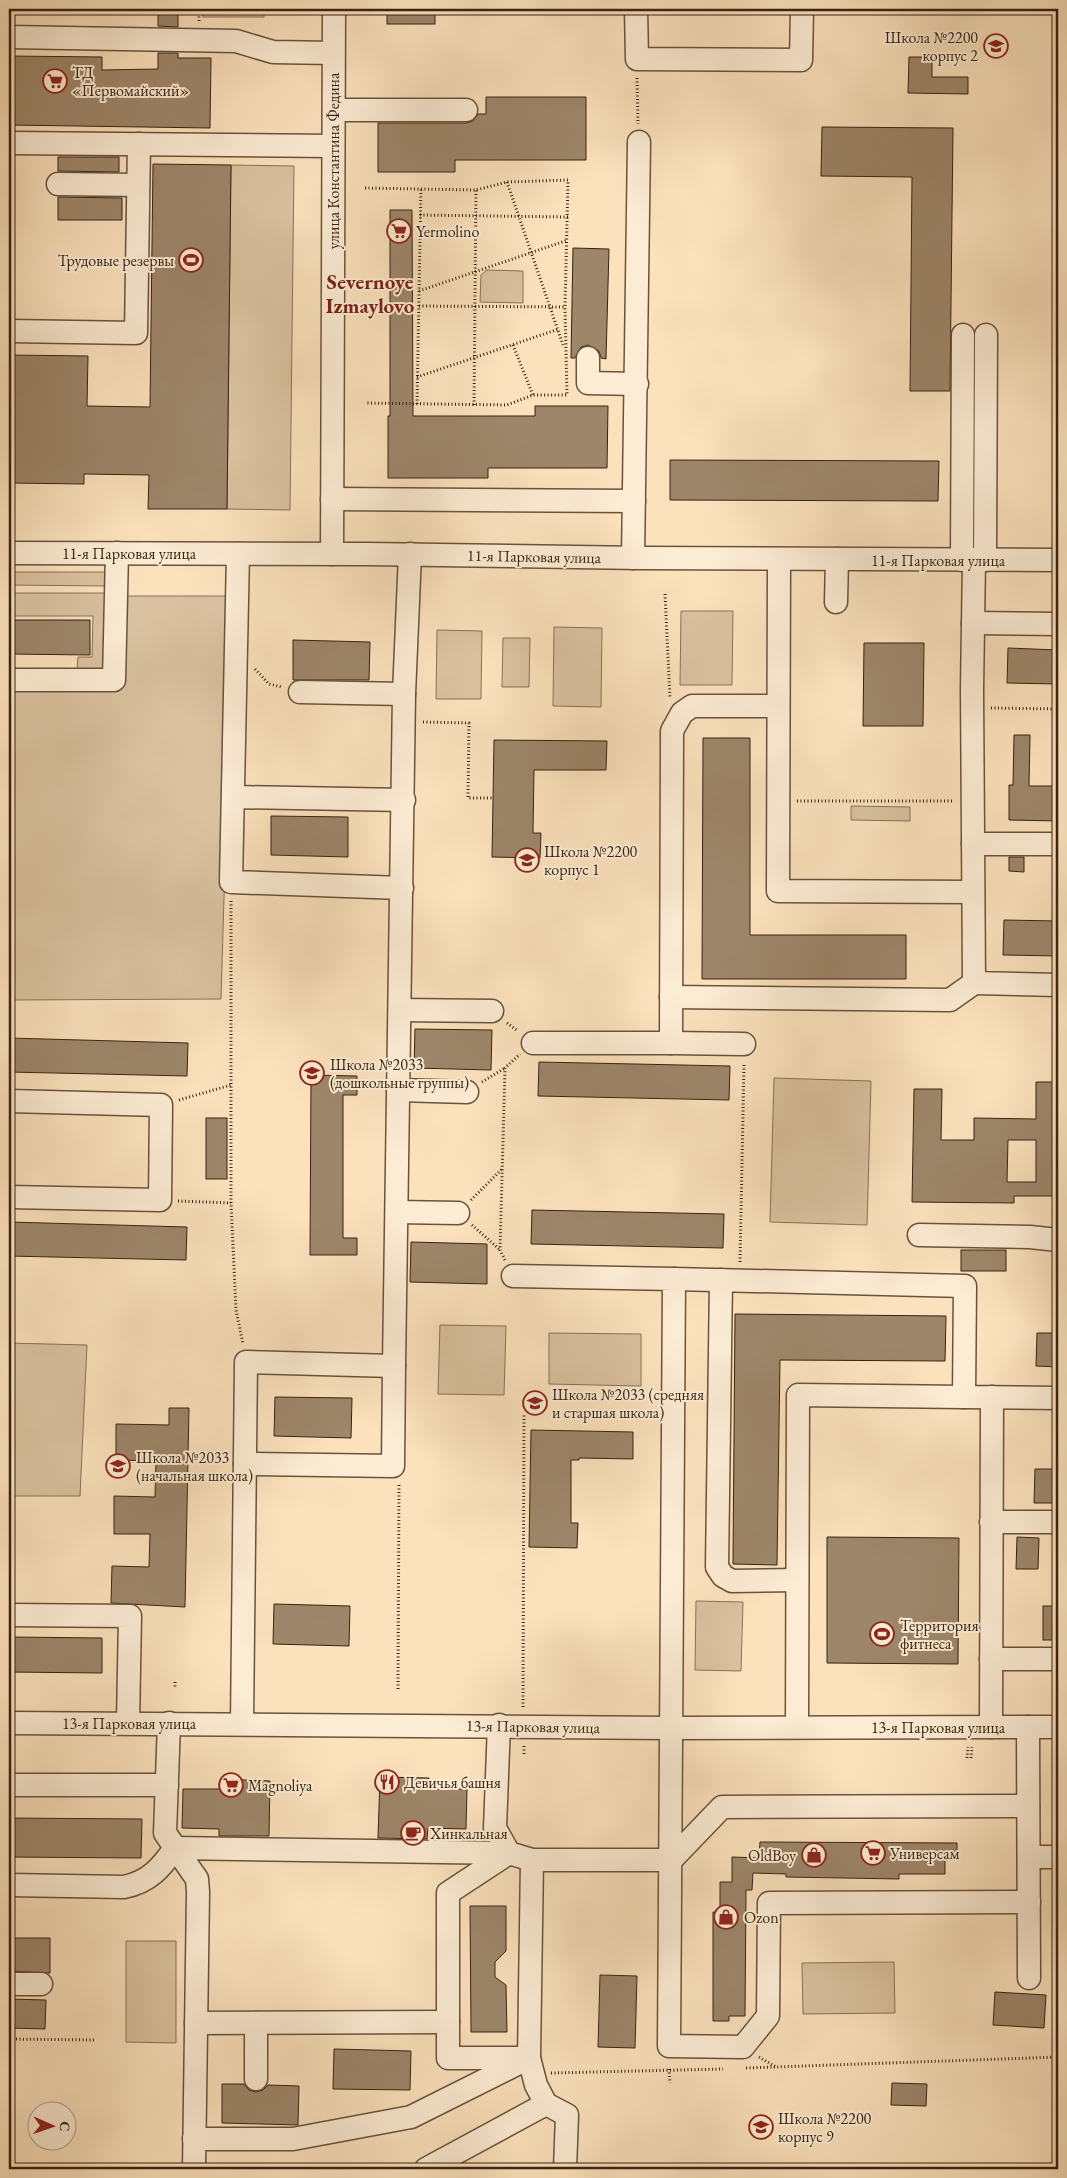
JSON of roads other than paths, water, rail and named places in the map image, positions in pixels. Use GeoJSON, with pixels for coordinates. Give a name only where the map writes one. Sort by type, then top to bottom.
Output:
{"type":"FeatureCollection","features":[{"type":"Feature","properties":{"kind":"street","name":"улица Константина Федина"},"geometry":{"type":"LineString","coordinates":[[332,554],[334,9]]}},
{"type":"Feature","properties":{"kind":"street"},"geometry":{"type":"LineString","coordinates":[[636,9],[637,59],[802,60],[802,9]]}},
{"type":"Feature","properties":{"kind":"street"},"geometry":{"type":"LineString","coordinates":[[9,37],[236,41],[273,52],[334,53]]}},
{"type":"Feature","properties":{"kind":"street"},"geometry":{"type":"LineString","coordinates":[[334,110],[466,110]]}},
{"type":"Feature","properties":{"kind":"street"},"geometry":{"type":"LineString","coordinates":[[632,558],[634,500],[639,475],[636,384],[639,142]]}},
{"type":"Feature","properties":{"kind":"street"},"geometry":{"type":"LineString","coordinates":[[9,143],[333,146]]}},
{"type":"Feature","properties":{"kind":"street"},"geometry":{"type":"LineString","coordinates":[[9,331],[136,333],[139,144]]}},
{"type":"Feature","properties":{"kind":"street"},"geometry":{"type":"LineString","coordinates":[[58,184],[138,185]]}},
{"type":"Feature","properties":{"kind":"street"},"geometry":{"type":"LineString","coordinates":[[963,335],[974,560]]}},
{"type":"Feature","properties":{"kind":"street"},"geometry":{"type":"LineString","coordinates":[[974,983],[972,707],[974,560],[986,335]]}},
{"type":"Feature","properties":{"kind":"street"},"geometry":{"type":"LineString","coordinates":[[588,358],[588,383],[636,384]]}},
{"type":"Feature","properties":{"kind":"street"},"geometry":{"type":"LineString","coordinates":[[332,498],[634,500]]}},
{"type":"Feature","properties":{"kind":"street","name":"11-я Парковая улица"},"geometry":{"type":"LineString","coordinates":[[9,553],[410,554],[837,560],[1058,560]]}},
{"type":"Feature","properties":{"kind":"street"},"geometry":{"type":"LineString","coordinates":[[9,680],[114,680],[117,553]]}},
{"type":"Feature","properties":{"kind":"street"},"geometry":{"type":"LineString","coordinates":[[238,554],[231,882],[402,888]]}},
{"type":"Feature","properties":{"kind":"street"},"geometry":{"type":"LineString","coordinates":[[245,1464],[393,1466],[404,800],[404,694],[410,554]]}},
{"type":"Feature","properties":{"kind":"street"},"geometry":{"type":"LineString","coordinates":[[779,559],[778,891],[973,892]]}},
{"type":"Feature","properties":{"kind":"street"},"geometry":{"type":"LineString","coordinates":[[836,602],[837,560]]}},
{"type":"Feature","properties":{"kind":"street"},"geometry":{"type":"LineString","coordinates":[[973,623],[1058,624]]}},
{"type":"Feature","properties":{"kind":"street"},"geometry":{"type":"LineString","coordinates":[[300,692],[404,694]]}},
{"type":"Feature","properties":{"kind":"street"},"geometry":{"type":"LineString","coordinates":[[671,1043],[672,731],[682,713],[692,706],[778,706]]}},
{"type":"Feature","properties":{"kind":"street"},"geometry":{"type":"LineString","coordinates":[[234,798],[404,800]]}},
{"type":"Feature","properties":{"kind":"street"},"geometry":{"type":"LineString","coordinates":[[973,844],[1058,844]]}},
{"type":"Feature","properties":{"kind":"street"},"geometry":{"type":"LineString","coordinates":[[671,997],[950,1000],[974,983],[1058,984]]}},
{"type":"Feature","properties":{"kind":"street"},"geometry":{"type":"LineString","coordinates":[[400,1010],[492,1012]]}},
{"type":"Feature","properties":{"kind":"street"},"geometry":{"type":"LineString","coordinates":[[533,1042],[744,1044]]}},
{"type":"Feature","properties":{"kind":"street"},"geometry":{"type":"LineString","coordinates":[[398,1090],[467,1092]]}},
{"type":"Feature","properties":{"kind":"street"},"geometry":{"type":"LineString","coordinates":[[9,1101],[161,1105],[160,1200],[9,1197]]}},
{"type":"Feature","properties":{"kind":"street"},"geometry":{"type":"LineString","coordinates":[[397,1212],[458,1213]]}},
{"type":"Feature","properties":{"kind":"street"},"geometry":{"type":"LineString","coordinates":[[919,1235],[1030,1237],[1058,1240]]}},
{"type":"Feature","properties":{"kind":"street"},"geometry":{"type":"LineString","coordinates":[[513,1276],[964,1286],[964,1397]]}},
{"type":"Feature","properties":{"kind":"street"},"geometry":{"type":"LineString","coordinates":[[674,1279],[664,1491],[671,1728],[669,2046],[743,2047],[768,2016],[769,1903],[1029,1902]]}},
{"type":"Feature","properties":{"kind":"street"},"geometry":{"type":"LineString","coordinates":[[730,1280],[717,1567],[723,1576],[732,1581],[797,1580]]}},
{"type":"Feature","properties":{"kind":"street"},"geometry":{"type":"LineString","coordinates":[[242,1723],[246,1362],[394,1366]]}},
{"type":"Feature","properties":{"kind":"street"},"geometry":{"type":"LineString","coordinates":[[797,1728],[798,1396],[1058,1398]]}},
{"type":"Feature","properties":{"kind":"street"},"geometry":{"type":"LineString","coordinates":[[991,1727],[992,1397]]}},
{"type":"Feature","properties":{"kind":"street"},"geometry":{"type":"LineString","coordinates":[[991,1522],[1058,1522]]}},
{"type":"Feature","properties":{"kind":"street"},"geometry":{"type":"LineString","coordinates":[[9,1615],[130,1616],[128,1722]]}},
{"type":"Feature","properties":{"kind":"street"},"geometry":{"type":"LineString","coordinates":[[991,1659],[1058,1659]]}},
{"type":"Feature","properties":{"kind":"street","name":"13-я Парковая улица"},"geometry":{"type":"LineString","coordinates":[[9,1723],[128,1722],[671,1728],[1058,1727]]}},
{"type":"Feature","properties":{"kind":"street"},"geometry":{"type":"LineString","coordinates":[[169,1723],[165,1833],[197,1880],[194,2169]]}},
{"type":"Feature","properties":{"kind":"street"},"geometry":{"type":"LineString","coordinates":[[499,1725],[496,1828],[509,1853]]}},
{"type":"Feature","properties":{"kind":"street"},"geometry":{"type":"LineString","coordinates":[[1028,1727],[1029,1978]]}},
{"type":"Feature","properties":{"kind":"street"},"geometry":{"type":"LineString","coordinates":[[9,1785],[167,1785]]}},
{"type":"Feature","properties":{"kind":"street"},"geometry":{"type":"LineString","coordinates":[[175,1848],[509,1853],[532,1860],[671,1860],[722,1807],[1028,1806]]}},
{"type":"Feature","properties":{"kind":"street"},"geometry":{"type":"LineString","coordinates":[[9,1885],[124,1887],[136,1885],[150,1878],[161,1868],[175,1848]]}},
{"type":"Feature","properties":{"kind":"street"},"geometry":{"type":"LineString","coordinates":[[509,1853],[448,1894],[448,2058],[531,2066]]}},
{"type":"Feature","properties":{"kind":"street"},"geometry":{"type":"LineString","coordinates":[[1029,1857],[1058,1857]]}},
{"type":"Feature","properties":{"kind":"street"},"geometry":{"type":"LineString","coordinates":[[532,1860],[531,2066],[546,2104],[567,2115],[565,2169]]}},
{"type":"Feature","properties":{"kind":"street"},"geometry":{"type":"LineString","coordinates":[[9,1984],[41,1984]]}},
{"type":"Feature","properties":{"kind":"street"},"geometry":{"type":"LineString","coordinates":[[196,2023],[448,2022]]}},
{"type":"Feature","properties":{"kind":"street"},"geometry":{"type":"LineString","coordinates":[[256,2023],[256,2079]]}},
{"type":"Feature","properties":{"kind":"street"},"geometry":{"type":"LineString","coordinates":[[194,2139],[293,2139],[410,2116],[531,2066]]}},
{"type":"Feature","properties":{"kind":"street"},"geometry":{"type":"LineString","coordinates":[[426,2169],[546,2104]]}},
{"type":"Feature","properties":{"kind":"place","name":"Школа №2200 корпус 2"},"geometry":{"type":"Point","coordinates":[996,46]}},
{"type":"Feature","properties":{"kind":"place","name":"ТД «Первомайский»"},"geometry":{"type":"Point","coordinates":[55,81]}},
{"type":"Feature","properties":{"kind":"place","name":"Yermolino"},"geometry":{"type":"Point","coordinates":[399,231]}},
{"type":"Feature","properties":{"kind":"place","name":"Трудовые резервы"},"geometry":{"type":"Point","coordinates":[191,260]}},
{"type":"Feature","properties":{"kind":"place","name":"Школа №2200 корпус 1"},"geometry":{"type":"Point","coordinates":[527,860]}},
{"type":"Feature","properties":{"kind":"place","name":"Школа №2033 (дошкольные группы)"},"geometry":{"type":"Point","coordinates":[312,1073]}},
{"type":"Feature","properties":{"kind":"place","name":"Школа №2033 (средняя и старшая школа)"},"geometry":{"type":"Point","coordinates":[535,1403]}},
{"type":"Feature","properties":{"kind":"place","name":"Школа №2033 (начальная школа)"},"geometry":{"type":"Point","coordinates":[118,1466]}},
{"type":"Feature","properties":{"kind":"place","name":"Территория фитнеса"},"geometry":{"type":"Point","coordinates":[882,1634]}},
{"type":"Feature","properties":{"kind":"place","name":"Девичья башня"},"geometry":{"type":"Point","coordinates":[387,1782]}},
{"type":"Feature","properties":{"kind":"place","name":"Magnoliya"},"geometry":{"type":"Point","coordinates":[231,1785]}},
{"type":"Feature","properties":{"kind":"place","name":"Хинкальная"},"geometry":{"type":"Point","coordinates":[413,1833]}},
{"type":"Feature","properties":{"kind":"place","name":"Универсам"},"geometry":{"type":"Point","coordinates":[873,1853]}},
{"type":"Feature","properties":{"kind":"place","name":"OldBoy"},"geometry":{"type":"Point","coordinates":[814,1855]}},
{"type":"Feature","properties":{"kind":"place","name":"Ozon"},"geometry":{"type":"Point","coordinates":[726,1917]}},
{"type":"Feature","properties":{"kind":"place","name":"Школа №2200 корпус 9"},"geometry":{"type":"Point","coordinates":[761,2127]}},
{"type":"Feature","properties":{"kind":"district","name":"Severnoye Izmaylovo"},"geometry":{"type":"Point","coordinates":[370,294]}}]}
